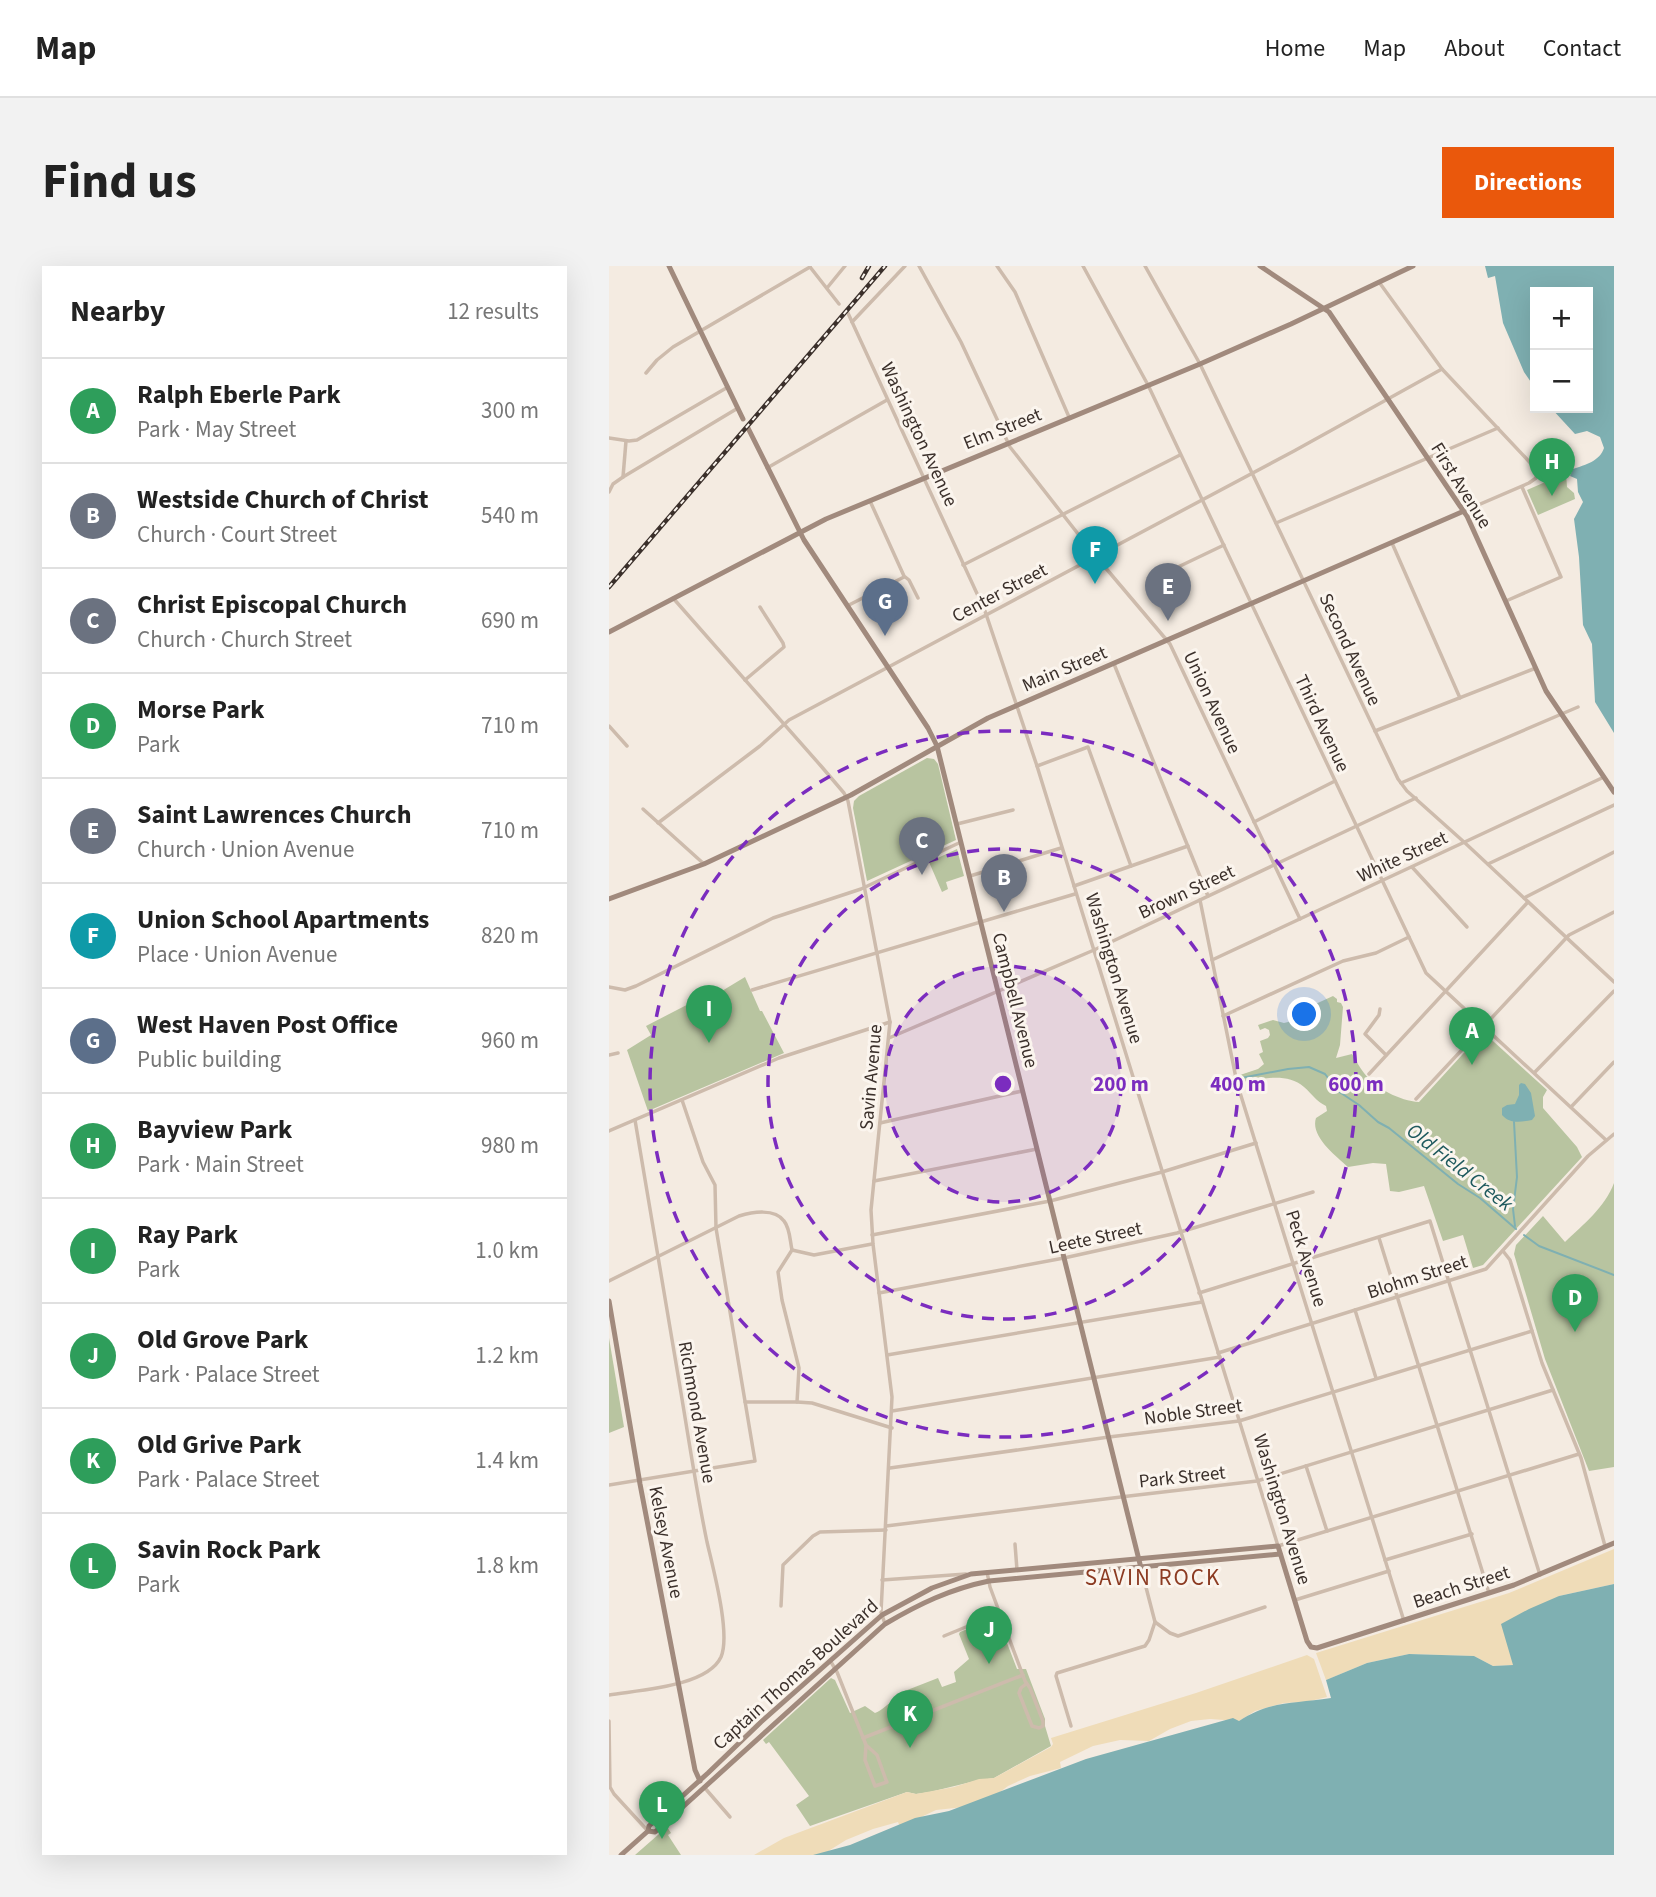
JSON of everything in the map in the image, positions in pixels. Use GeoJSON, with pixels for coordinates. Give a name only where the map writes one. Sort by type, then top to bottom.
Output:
{"type":"FeatureCollection","features":[{"type":"Feature","properties":{"kind":"main road"},"geometry":{"type":"LineString","coordinates":[[669,266],[743,419]]}},
{"type":"Feature","properties":{"kind":"main road","name":"First Avenue"},"geometry":{"type":"LineString","coordinates":[[1260,266],[1329,312],[1428,457],[1464,511],[1546,691],[1614,792]]}},
{"type":"Feature","properties":{"kind":"main road","name":"Elm Street"},"geometry":{"type":"LineString","coordinates":[[609,632],[799,531],[869,499],[1200,364],[1413,266]]}},
{"type":"Feature","properties":{"kind":"main road","name":"Campbell Avenue"},"geometry":{"type":"LineString","coordinates":[[748,428],[799,531],[928,728],[937,746],[1141,1568]]}},
{"type":"Feature","properties":{"kind":"main road","name":"Main Street"},"geometry":{"type":"LineString","coordinates":[[609,899],[704,864],[846,797],[979,722],[1464,511]]}},
{"type":"Feature","properties":{"kind":"main road","name":"Kelsey Avenue"},"geometry":{"type":"LineString","coordinates":[[609,1300],[639,1480],[678,1683],[695,1770],[704,1787]]}},
{"type":"Feature","properties":{"kind":"main road","name":"Beach Street"},"geometry":{"type":"LineString","coordinates":[[1314,1648],[1489,1593],[1540,1575],[1614,1543]]}},
{"type":"Feature","properties":{"kind":"main road","name":"Washington Avenue"},"geometry":{"type":"LineString","coordinates":[[1278,1546],[1307,1641],[1314,1648]]}},
{"type":"Feature","properties":{"kind":"main road","name":"Captain Thomas Boulevard"},"geometry":{"type":"LineString","coordinates":[[621,1855],[761,1722],[882,1615],[932,1588],[971,1574],[987,1572],[1278,1546]]}},
{"type":"Feature","properties":{"kind":"main road","name":"Captain Thomas Boulevard"},"geometry":{"type":"LineString","coordinates":[[648,1831],[655,1832],[885,1624],[925,1601],[989,1581],[1280,1554]]}},
{"type":"Feature","properties":{"kind":"street"},"geometry":{"type":"LineString","coordinates":[[827,288],[845,266]]}},
{"type":"Feature","properties":{"kind":"street"},"geometry":{"type":"LineString","coordinates":[[852,323],[905,266]]}},
{"type":"Feature","properties":{"kind":"street","name":"Union Avenue"},"geometry":{"type":"LineString","coordinates":[[919,266],[961,342],[1008,442],[1096,556],[1167,640],[1300,919]]}},
{"type":"Feature","properties":{"kind":"street"},"geometry":{"type":"LineString","coordinates":[[997,266],[1015,292],[1069,417]]}},
{"type":"Feature","properties":{"kind":"street","name":"Third Avenue"},"geometry":{"type":"LineString","coordinates":[[1083,266],[1148,385],[1426,973],[1606,1140]]}},
{"type":"Feature","properties":{"kind":"street","name":"Second Avenue"},"geometry":{"type":"LineString","coordinates":[[1145,266],[1200,364],[1401,783],[1614,982]]}},
{"type":"Feature","properties":{"kind":"street"},"geometry":{"type":"LineString","coordinates":[[646,373],[673,347],[810,267],[839,304]]}},
{"type":"Feature","properties":{"kind":"street"},"geometry":{"type":"LineString","coordinates":[[1276,523],[1498,428],[1442,369],[1379,282]]}},
{"type":"Feature","properties":{"kind":"street","name":"Washington Avenue"},"geometry":{"type":"LineString","coordinates":[[847,311],[986,615],[1037,766],[1278,1546]]}},
{"type":"Feature","properties":{"kind":"street","name":"Center Street"},"geometry":{"type":"LineString","coordinates":[[658,822],[760,746],[789,720],[1442,369]]}},
{"type":"Feature","properties":{"kind":"street"},"geometry":{"type":"LineString","coordinates":[[609,438],[637,440],[728,387]]}},
{"type":"Feature","properties":{"kind":"street"},"geometry":{"type":"LineString","coordinates":[[767,468],[887,400]]}},
{"type":"Feature","properties":{"kind":"street"},"geometry":{"type":"LineString","coordinates":[[609,492],[613,484],[622,477],[738,408]]}},
{"type":"Feature","properties":{"kind":"street","name":"Main Street"},"geometry":{"type":"LineString","coordinates":[[1464,511],[1534,480],[1537,475],[1535,467],[1498,428]]}},
{"type":"Feature","properties":{"kind":"street"},"geometry":{"type":"LineString","coordinates":[[622,477],[626,441]]}},
{"type":"Feature","properties":{"kind":"street"},"geometry":{"type":"LineString","coordinates":[[963,565],[1180,455]]}},
{"type":"Feature","properties":{"kind":"street"},"geometry":{"type":"LineString","coordinates":[[1506,601],[1561,577],[1521,486]]}},
{"type":"Feature","properties":{"kind":"street"},"geometry":{"type":"LineString","coordinates":[[869,499],[904,576],[918,598]]}},
{"type":"Feature","properties":{"kind":"street"},"geometry":{"type":"LineString","coordinates":[[1392,543],[1460,698]]}},
{"type":"Feature","properties":{"kind":"street"},"geometry":{"type":"LineString","coordinates":[[1155,578],[1224,545]]}},
{"type":"Feature","properties":{"kind":"street"},"geometry":{"type":"LineString","coordinates":[[847,606],[904,576]]}},
{"type":"Feature","properties":{"kind":"street","name":"Savin Avenue"},"geometry":{"type":"LineString","coordinates":[[673,598],[846,797],[865,887],[890,1022],[871,1210],[892,1385],[883,1580],[882,1615],[885,1624]]}},
{"type":"Feature","properties":{"kind":"street"},"geometry":{"type":"LineString","coordinates":[[745,680],[784,647],[761,607]]}},
{"type":"Feature","properties":{"kind":"street"},"geometry":{"type":"LineString","coordinates":[[1114,664],[1208,896]]}},
{"type":"Feature","properties":{"kind":"street"},"geometry":{"type":"LineString","coordinates":[[1375,731],[1536,668]]}},
{"type":"Feature","properties":{"kind":"street"},"geometry":{"type":"LineString","coordinates":[[1401,783],[1578,707]]}},
{"type":"Feature","properties":{"kind":"street"},"geometry":{"type":"LineString","coordinates":[[609,726],[627,746]]}},
{"type":"Feature","properties":{"kind":"street"},"geometry":{"type":"LineString","coordinates":[[1037,766],[1088,747],[1131,866]]}},
{"type":"Feature","properties":{"kind":"street","name":"White Street"},"geometry":{"type":"LineString","coordinates":[[1212,960],[1604,777]]}},
{"type":"Feature","properties":{"kind":"street"},"geometry":{"type":"LineString","coordinates":[[1254,822],[1335,781]]}},
{"type":"Feature","properties":{"kind":"street","name":"Brown Street"},"geometry":{"type":"LineString","coordinates":[[889,1038],[1094,950],[1416,798]]}},
{"type":"Feature","properties":{"kind":"street"},"geometry":{"type":"LineString","coordinates":[[1488,864],[1614,805]]}},
{"type":"Feature","properties":{"kind":"street"},"geometry":{"type":"LineString","coordinates":[[643,808],[704,864]]}},
{"type":"Feature","properties":{"kind":"street"},"geometry":{"type":"LineString","coordinates":[[957,824],[1013,810]]}},
{"type":"Feature","properties":{"kind":"street"},"geometry":{"type":"LineString","coordinates":[[609,987],[625,990],[636,986],[773,918],[865,887],[961,842]]}},
{"type":"Feature","properties":{"kind":"street"},"geometry":{"type":"LineString","coordinates":[[1073,886],[1188,846]]}},
{"type":"Feature","properties":{"kind":"street"},"geometry":{"type":"LineString","coordinates":[[970,876],[1062,848]]}},
{"type":"Feature","properties":{"kind":"street"},"geometry":{"type":"LineString","coordinates":[[1524,898],[1614,852]]}},
{"type":"Feature","properties":{"kind":"street"},"geometry":{"type":"LineString","coordinates":[[1412,866],[1467,927]]}},
{"type":"Feature","properties":{"kind":"street"},"geometry":{"type":"LineString","coordinates":[[752,990],[1076,894]]}},
{"type":"Feature","properties":{"kind":"street","name":"Peck Avenue"},"geometry":{"type":"LineString","coordinates":[[1200,900],[1237,1083],[1404,1621]]}},
{"type":"Feature","properties":{"kind":"street"},"geometry":{"type":"LineString","coordinates":[[1369,1074],[1528,902]]}},
{"type":"Feature","properties":{"kind":"street"},"geometry":{"type":"LineString","coordinates":[[1416,1099],[1570,934],[1614,912]]}},
{"type":"Feature","properties":{"kind":"street"},"geometry":{"type":"LineString","coordinates":[[1223,1016],[1343,961],[1376,953],[1409,937]]}},
{"type":"Feature","properties":{"kind":"street"},"geometry":{"type":"LineString","coordinates":[[1534,1073],[1614,991]]}},
{"type":"Feature","properties":{"kind":"street"},"geometry":{"type":"LineString","coordinates":[[1380,1009],[1379,1015],[1364,1034],[1386,1055]]}},
{"type":"Feature","properties":{"kind":"street"},"geometry":{"type":"LineString","coordinates":[[609,1131],[779,1058],[890,1022]]}},
{"type":"Feature","properties":{"kind":"street"},"geometry":{"type":"LineString","coordinates":[[609,1055],[618,1053]]}},
{"type":"Feature","properties":{"kind":"street"},"geometry":{"type":"LineString","coordinates":[[1571,1107],[1614,1062]]}},
{"type":"Feature","properties":{"kind":"street"},"geometry":{"type":"LineString","coordinates":[[880,1123],[1022,1091]]}},
{"type":"Feature","properties":{"kind":"street"},"geometry":{"type":"LineString","coordinates":[[609,1485],[755,1461],[716,1228],[715,1185],[703,1162],[682,1100]]}},
{"type":"Feature","properties":{"kind":"street","name":"Richmond Avenue"},"geometry":{"type":"LineString","coordinates":[[609,1695],[678,1683],[695,1677],[710,1669],[720,1658],[724,1646],[716,1584],[694,1471],[635,1120]]}},
{"type":"Feature","properties":{"kind":"street","name":"Blohm Street"},"geometry":{"type":"LineString","coordinates":[[892,1411],[1219,1355],[1486,1269],[1588,1156],[1614,1134]]}},
{"type":"Feature","properties":{"kind":"street"},"geometry":{"type":"LineString","coordinates":[[872,1235],[1050,1201],[1162,1172],[1257,1143]]}},
{"type":"Feature","properties":{"kind":"street"},"geometry":{"type":"LineString","coordinates":[[874,1181],[1037,1149]]}},
{"type":"Feature","properties":{"kind":"street","name":"Leete Street"},"geometry":{"type":"LineString","coordinates":[[879,1293],[1064,1258],[1180,1232],[1313,1192]]}},
{"type":"Feature","properties":{"kind":"street"},"geometry":{"type":"LineString","coordinates":[[609,1281],[746,1213],[759,1212],[780,1217],[785,1223],[792,1250],[778,1272],[799,1368],[797,1402]]}},
{"type":"Feature","properties":{"kind":"street"},"geometry":{"type":"LineString","coordinates":[[1199,1293],[1430,1221],[1540,1575]]}},
{"type":"Feature","properties":{"kind":"street"},"geometry":{"type":"LineString","coordinates":[[1379,1237],[1489,1593]]}},
{"type":"Feature","properties":{"kind":"street"},"geometry":{"type":"LineString","coordinates":[[792,1250],[814,1255],[873,1244]]}},
{"type":"Feature","properties":{"kind":"street"},"geometry":{"type":"LineString","coordinates":[[1503,1251],[1510,1260],[1531,1331],[1579,1454],[1605,1546]]}},
{"type":"Feature","properties":{"kind":"street"},"geometry":{"type":"LineString","coordinates":[[887,1355],[1202,1302]]}},
{"type":"Feature","properties":{"kind":"street"},"geometry":{"type":"LineString","coordinates":[[1355,1310],[1376,1379]]}},
{"type":"Feature","properties":{"kind":"street","name":"Noble Street"},"geometry":{"type":"LineString","coordinates":[[890,1468],[1239,1421],[1531,1331]]}},
{"type":"Feature","properties":{"kind":"street","name":"Park Street"},"geometry":{"type":"LineString","coordinates":[[781,1606],[783,1565],[820,1532],[886,1528],[1124,1496],[1257,1482],[1553,1390]]}},
{"type":"Feature","properties":{"kind":"street"},"geometry":{"type":"LineString","coordinates":[[745,1402],[797,1402],[831,1408],[892,1428]]}},
{"type":"Feature","properties":{"kind":"street"},"geometry":{"type":"LineString","coordinates":[[1278,1546],[1579,1454]]}},
{"type":"Feature","properties":{"kind":"street"},"geometry":{"type":"LineString","coordinates":[[1306,1466],[1327,1531]]}},
{"type":"Feature","properties":{"kind":"street"},"geometry":{"type":"LineString","coordinates":[[1385,1560],[1472,1534]]}},
{"type":"Feature","properties":{"kind":"street"},"geometry":{"type":"LineString","coordinates":[[1015,1544],[1017,1570]]}},
{"type":"Feature","properties":{"kind":"street","name":"Campbell Avenue"},"geometry":{"type":"LineString","coordinates":[[1141,1568],[1155,1622]]}},
{"type":"Feature","properties":{"kind":"street"},"geometry":{"type":"LineString","coordinates":[[1295,1600],[1389,1571]]}},
{"type":"Feature","properties":{"kind":"street"},"geometry":{"type":"LineString","coordinates":[[987,1572],[1026,1684],[1043,1721],[1039,1728],[1032,1726],[1019,1693],[1026,1684]]}},
{"type":"Feature","properties":{"kind":"street"},"geometry":{"type":"LineString","coordinates":[[883,1580],[971,1574]]}},
{"type":"Feature","properties":{"kind":"street"},"geometry":{"type":"LineString","coordinates":[[1071,1726],[1057,1673],[1145,1646],[1155,1622],[1178,1636],[1265,1607]]}},
{"type":"Feature","properties":{"kind":"street"},"geometry":{"type":"LineString","coordinates":[[944,1636],[1000,1613]]}},
{"type":"Feature","properties":{"kind":"street"},"geometry":{"type":"LineString","coordinates":[[830,1661],[866,1745],[877,1755],[887,1782],[875,1786],[865,1760],[866,1745]]}},
{"type":"Feature","properties":{"kind":"street"},"geometry":{"type":"LineString","coordinates":[[863,1738],[1023,1675]]}},
{"type":"Feature","properties":{"kind":"street"},"geometry":{"type":"LineString","coordinates":[[609,1721],[610,1787],[648,1831]]}},
{"type":"Feature","properties":{"kind":"street"},"geometry":{"type":"LineString","coordinates":[[704,1787],[730,1817]]}},
{"type":"Feature","properties":{"kind":"green space"},"geometry":{"type":"Polygon","coordinates":[[[1566,473],[1567,487],[1574,493],[1575,499],[1538,515],[1527,490],[1566,473]]]}},
{"type":"Feature","properties":{"kind":"green space"},"geometry":{"type":"Polygon","coordinates":[[[927,758],[934,759],[938,764],[956,840],[867,881],[853,808],[854,801],[927,758]]]}},
{"type":"Feature","properties":{"kind":"green space"},"geometry":{"type":"Polygon","coordinates":[[[957,849],[964,876],[946,882],[948,889],[942,892],[929,862],[957,849]]]}},
{"type":"Feature","properties":{"kind":"green space"},"geometry":{"type":"Polygon","coordinates":[[[745,977],[760,1011],[784,1053],[648,1111],[627,1050],[651,1035],[646,1026],[704,996],[707,1000],[745,977]]]}},
{"type":"Feature","properties":{"kind":"green space"},"geometry":{"type":"Polygon","coordinates":[[[1333,996],[1343,1007],[1340,1045],[1336,1058],[1352,1054],[1369,1079],[1396,1096],[1419,1102],[1483,1032],[1547,1090],[1543,1097],[1543,1108],[1577,1147],[1582,1157],[1483,1265],[1473,1268],[1463,1235],[1443,1241],[1424,1186],[1399,1192],[1390,1191],[1386,1164],[1348,1167],[1331,1151],[1320,1138],[1315,1125],[1316,1118],[1327,1111],[1326,1106],[1304,1087],[1290,1079],[1282,1078],[1242,1082],[1240,1075],[1264,1064],[1259,1054],[1263,1052],[1260,1041],[1270,1035],[1269,1030],[1260,1030],[1258,1025],[1273,1020],[1284,1023],[1292,1021],[1310,1012],[1309,1007],[1333,996]]]}},
{"type":"Feature","properties":{"kind":"green space"},"geometry":{"type":"Polygon","coordinates":[[[1614,1183],[1614,1467],[1589,1471],[1545,1359],[1514,1254],[1516,1245],[1543,1216],[1565,1242],[1599,1208],[1614,1183]]]}},
{"type":"Feature","properties":{"kind":"green space"},"geometry":{"type":"Polygon","coordinates":[[[609,1338],[624,1427],[609,1433],[609,1338]]]}},
{"type":"Feature","properties":{"kind":"green space"},"geometry":{"type":"Polygon","coordinates":[[[997,1617],[1017,1669],[1026,1669],[1045,1719],[1051,1746],[994,1778],[930,1792],[907,1792],[810,1826],[796,1805],[809,1796],[769,1742],[766,1744],[763,1740],[831,1678],[835,1680],[850,1713],[865,1706],[875,1713],[899,1697],[897,1694],[938,1678],[942,1687],[956,1682],[954,1672],[969,1659],[960,1632],[997,1617]]]}},
{"type":"Feature","properties":{"kind":"green space"},"geometry":{"type":"Polygon","coordinates":[[[667,1827],[671,1833],[668,1835],[681,1855],[635,1855],[667,1827]]]}},
{"type":"Feature","properties":{"kind":"sand"},"geometry":{"type":"Polygon","coordinates":[[[1614,1549],[1614,1584],[1559,1596],[1514,1665],[1493,1666],[1474,1656],[1409,1654],[1367,1663],[1326,1680],[1316,1653],[1509,1593],[1614,1549]]]}},
{"type":"Feature","properties":{"kind":"sand"},"geometry":{"type":"Polygon","coordinates":[[[1307,1655],[1314,1659],[1327,1697],[1284,1703],[1255,1711],[1239,1721],[1191,1721],[1149,1741],[1120,1740],[1093,1746],[1060,1762],[1061,1768],[1030,1776],[1008,1786],[983,1805],[936,1810],[900,1827],[898,1822],[873,1829],[846,1840],[822,1855],[754,1855],[784,1838],[907,1792],[916,1794],[994,1778],[1051,1747],[1051,1738],[1307,1655]]]}},
{"type":"Feature","properties":{"kind":"water"},"geometry":{"type":"Polygon","coordinates":[[[1485,266],[1614,266],[1614,733],[1595,702],[1592,644],[1583,625],[1574,519],[1583,502],[1578,492],[1577,479],[1570,476],[1573,469],[1596,459],[1604,448],[1600,437],[1587,431],[1575,434],[1556,413],[1593,413],[1593,287],[1530,287],[1530,381],[1503,323],[1495,276],[1488,278],[1485,266]]]}},
{"type":"Feature","properties":{"kind":"water"},"geometry":{"type":"Polygon","coordinates":[[[1521,1083],[1525,1084],[1531,1093],[1535,1116],[1532,1120],[1512,1121],[1502,1115],[1502,1108],[1515,1104],[1521,1083]]]}},
{"type":"Feature","properties":{"kind":"water"},"geometry":{"type":"Polygon","coordinates":[[[1614,1584],[1614,1855],[813,1855],[850,1845],[915,1818],[949,1811],[1086,1759],[1233,1718],[1239,1721],[1272,1706],[1331,1698],[1326,1680],[1367,1663],[1409,1654],[1474,1656],[1493,1666],[1513,1665],[1501,1624],[1559,1596],[1614,1584]]]}},
{"type":"Feature","properties":{"kind":"waterway","name":"Old Field Creek"},"geometry":{"type":"LineString","coordinates":[[1241,1078],[1309,1067],[1325,1074],[1338,1091],[1480,1198],[1516,1229]]}},
{"type":"Feature","properties":{"kind":"waterway"},"geometry":{"type":"LineString","coordinates":[[1514,1122],[1517,1177],[1513,1209],[1515,1226]]}},
{"type":"Feature","properties":{"kind":"waterway","name":"Old Field Creek"},"geometry":{"type":"LineString","coordinates":[[1524,1235],[1539,1246],[1614,1275]]}},
{"type":"Feature","properties":{"kind":"railway"},"geometry":{"type":"LineString","coordinates":[[862,278],[869,266]]}},
{"type":"Feature","properties":{"kind":"railway"},"geometry":{"type":"LineString","coordinates":[[609,587],[885,266]]}},
{"type":"Feature","properties":{"kind":"place","name":"Bayview Park"},"geometry":{"type":"Point","coordinates":[1552,496]}},
{"type":"Feature","properties":{"kind":"place","name":"Union School Apartments"},"geometry":{"type":"Point","coordinates":[1095,584]}},
{"type":"Feature","properties":{"kind":"place","name":"Saint Lawrences Church"},"geometry":{"type":"Point","coordinates":[1168,621]}},
{"type":"Feature","properties":{"kind":"place","name":"West Haven Post Office"},"geometry":{"type":"Point","coordinates":[885,636]}},
{"type":"Feature","properties":{"kind":"place","name":"Christ Episcopal Church"},"geometry":{"type":"Point","coordinates":[922,875]}},
{"type":"Feature","properties":{"kind":"place","name":"Westside Church of Christ"},"geometry":{"type":"Point","coordinates":[1004,912]}},
{"type":"Feature","properties":{"kind":"place","name":"Ray Park"},"geometry":{"type":"Point","coordinates":[709,1043]}},
{"type":"Feature","properties":{"kind":"place","name":"Ralph Eberle Park"},"geometry":{"type":"Point","coordinates":[1472,1065]}},
{"type":"Feature","properties":{"kind":"place","name":"Morse Park"},"geometry":{"type":"Point","coordinates":[1575,1332]}},
{"type":"Feature","properties":{"kind":"place","name":"Old Grove Park"},"geometry":{"type":"Point","coordinates":[989,1664]}},
{"type":"Feature","properties":{"kind":"place","name":"Old Grive Park"},"geometry":{"type":"Point","coordinates":[910,1748]}},
{"type":"Feature","properties":{"kind":"place","name":"Savin Rock Park"},"geometry":{"type":"Point","coordinates":[662,1839]}},
{"type":"Feature","properties":{"kind":"district","name":"SAVIN ROCK"},"geometry":{"type":"Point","coordinates":[1153,1577]}}]}
